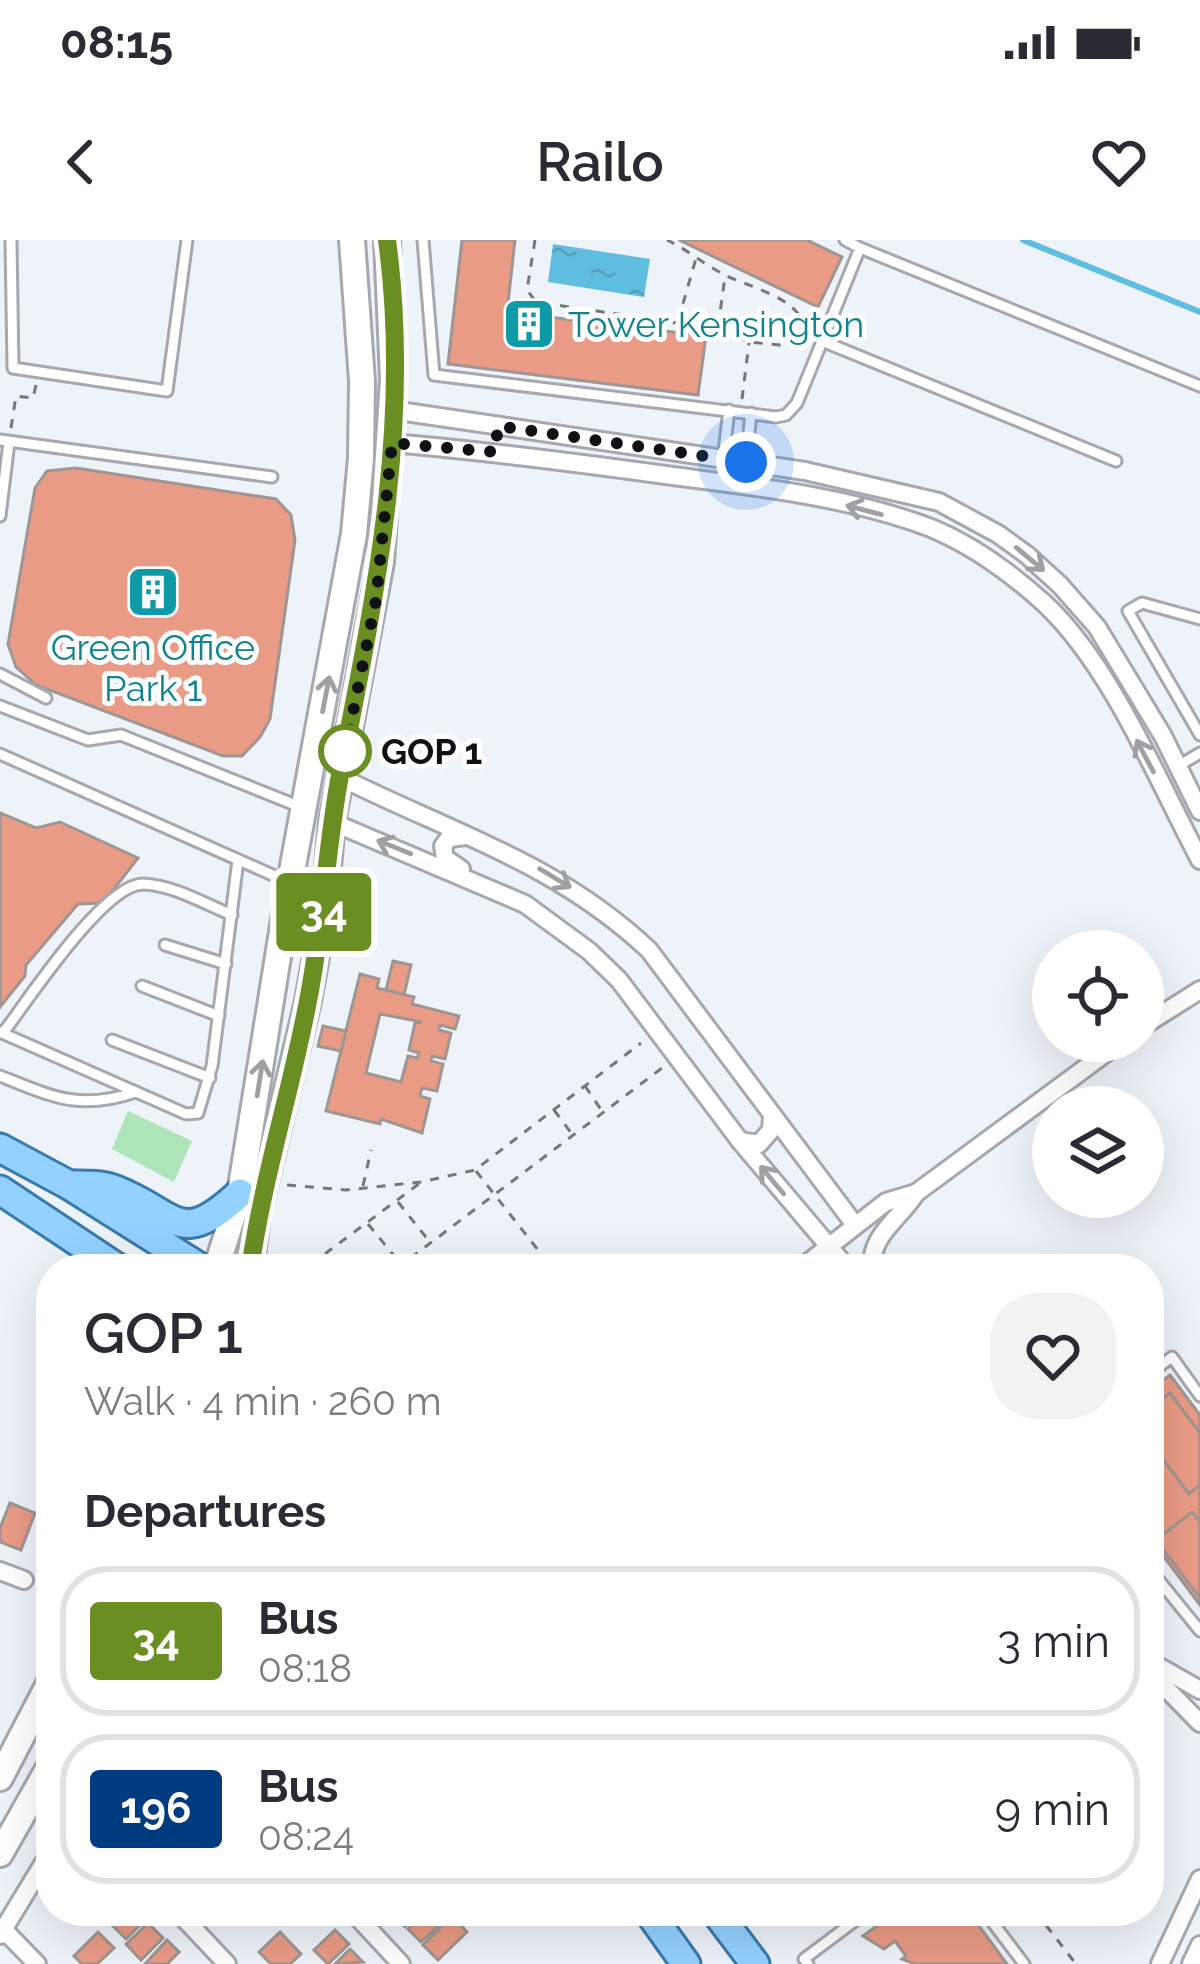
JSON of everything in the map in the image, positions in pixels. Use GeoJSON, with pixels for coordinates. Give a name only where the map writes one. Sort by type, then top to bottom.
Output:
{"type":"FeatureCollection","features":[{"type":"Feature","properties":{"kind":"main road"},"geometry":{"type":"LineString","coordinates":[[250,1254],[252,1189],[290,883],[359,495],[362,346],[352,240]]}},
{"type":"Feature","properties":{"kind":"main road"},"geometry":{"type":"LineString","coordinates":[[223,1254],[252,1189],[308,1001],[324,912],[332,822],[376,600],[392,443],[394,334],[387,240]]}},
{"type":"Feature","properties":{"kind":"main road"},"geometry":{"type":"LineString","coordinates":[[0,1148],[178,1254]]}},
{"type":"Feature","properties":{"kind":"main road"},"geometry":{"type":"LineString","coordinates":[[69,1185],[116,1190],[182,1225],[208,1221],[252,1189]]}},
{"type":"Feature","properties":{"kind":"main road"},"geometry":{"type":"LineString","coordinates":[[0,1190],[96,1254]]}},
{"type":"Feature","properties":{"kind":"main road"},"geometry":{"type":"LineString","coordinates":[[0,1778],[36,1709]]}},
{"type":"Feature","properties":{"kind":"main road"},"geometry":{"type":"LineString","coordinates":[[0,1854],[36,1790]]}},
{"type":"Feature","properties":{"kind":"main road"},"geometry":{"type":"LineString","coordinates":[[659,1926],[686,1964]]}},
{"type":"Feature","properties":{"kind":"main road"},"geometry":{"type":"LineString","coordinates":[[726,1926],[755,1964]]}},
{"type":"Feature","properties":{"kind":"street"},"geometry":{"type":"LineString","coordinates":[[392,410],[746,462],[851,480],[939,502],[998,534],[1060,584],[1129,675],[1197,799]]}},
{"type":"Feature","properties":{"kind":"street"},"geometry":{"type":"LineString","coordinates":[[495,452],[498,426]]}},
{"type":"Feature","properties":{"kind":"street"},"geometry":{"type":"LineString","coordinates":[[392,443],[495,452],[820,499],[932,529],[985,557],[1046,604],[1079,642],[1107,685],[1200,860]]}},
{"type":"Feature","properties":{"kind":"street"},"geometry":{"type":"LineString","coordinates":[[340,777],[540,868],[633,935],[650,950],[855,1225]]}},
{"type":"Feature","properties":{"kind":"street"},"geometry":{"type":"LineString","coordinates":[[332,822],[486,887],[554,922],[590,951],[619,980],[740,1141],[836,1254]]}},
{"type":"Feature","properties":{"kind":"street"},"geometry":{"type":"LineString","coordinates":[[467,836],[449,838],[442,846],[445,857],[486,887]]}},
{"type":"Feature","properties":{"kind":"street"},"geometry":{"type":"LineString","coordinates":[[1170,1006],[1200,974]]}},
{"type":"Feature","properties":{"kind":"street"},"geometry":{"type":"LineString","coordinates":[[1164,1010],[1200,990]]}},
{"type":"Feature","properties":{"kind":"street"},"geometry":{"type":"LineString","coordinates":[[871,1254],[916,1193],[1094,1062]]}},
{"type":"Feature","properties":{"kind":"street"},"geometry":{"type":"LineString","coordinates":[[740,1141],[759,1144],[771,1130],[772,1117]]}},
{"type":"Feature","properties":{"kind":"street"},"geometry":{"type":"LineString","coordinates":[[819,1254],[886,1202],[916,1193]]}},
{"type":"Feature","properties":{"kind":"street"},"geometry":{"type":"LineString","coordinates":[[0,1570],[24,1580]]}},
{"type":"Feature","properties":{"kind":"street"},"geometry":{"type":"LineString","coordinates":[[1164,1669],[1200,1690]]}},
{"type":"Feature","properties":{"kind":"street"},"geometry":{"type":"LineString","coordinates":[[1164,1686],[1200,1723]]}},
{"type":"Feature","properties":{"kind":"street"},"geometry":{"type":"LineString","coordinates":[[36,1876],[2,1932],[38,1964]]}},
{"type":"Feature","properties":{"kind":"street"},"geometry":{"type":"LineString","coordinates":[[1160,1964],[1200,1879]]}},
{"type":"Feature","properties":{"kind":"street"},"geometry":{"type":"LineString","coordinates":[[191,1926],[227,1964]]}},
{"type":"Feature","properties":{"kind":"street"},"geometry":{"type":"LineString","coordinates":[[366,1926],[401,1964]]}},
{"type":"Feature","properties":{"kind":"street"},"geometry":{"type":"LineString","coordinates":[[1191,1964],[1200,1945]]}},
{"type":"Feature","properties":{"kind":"lane"},"geometry":{"type":"LineString","coordinates":[[11,240],[13,368],[167,391],[187,240]]}},
{"type":"Feature","properties":{"kind":"lane"},"geometry":{"type":"LineString","coordinates":[[423,240],[434,375],[786,415],[797,403],[860,248]]}},
{"type":"Feature","properties":{"kind":"lane"},"geometry":{"type":"LineString","coordinates":[[845,240],[1200,386]]}},
{"type":"Feature","properties":{"kind":"lane"},"geometry":{"type":"LineString","coordinates":[[822,341],[1117,461]]}},
{"type":"Feature","properties":{"kind":"lane"},"geometry":{"type":"LineString","coordinates":[[722,459],[740,412]]}},
{"type":"Feature","properties":{"kind":"lane"},"geometry":{"type":"LineString","coordinates":[[740,412],[746,462]]}},
{"type":"Feature","properties":{"kind":"lane"},"geometry":{"type":"LineString","coordinates":[[0,510],[4,441],[272,477]]}},
{"type":"Feature","properties":{"kind":"lane"},"geometry":{"type":"LineString","coordinates":[[1200,619],[1142,603],[1128,611],[1200,735]]}},
{"type":"Feature","properties":{"kind":"lane"},"geometry":{"type":"LineString","coordinates":[[0,674],[46,698]]}},
{"type":"Feature","properties":{"kind":"lane"},"geometry":{"type":"LineString","coordinates":[[0,706],[88,740],[121,735],[303,808]]}},
{"type":"Feature","properties":{"kind":"lane"},"geometry":{"type":"LineString","coordinates":[[1178,766],[1200,753]]}},
{"type":"Feature","properties":{"kind":"lane"},"geometry":{"type":"LineString","coordinates":[[0,754],[290,883]]}},
{"type":"Feature","properties":{"kind":"lane"},"geometry":{"type":"LineString","coordinates":[[232,915],[164,888],[140,884],[120,889],[1,1032],[194,1114],[202,1106],[210,1078],[226,964],[232,915],[238,860]]}},
{"type":"Feature","properties":{"kind":"lane"},"geometry":{"type":"LineString","coordinates":[[165,945],[226,964]]}},
{"type":"Feature","properties":{"kind":"lane"},"geometry":{"type":"LineString","coordinates":[[142,986],[219,1016]]}},
{"type":"Feature","properties":{"kind":"lane"},"geometry":{"type":"LineString","coordinates":[[112,1040],[210,1078]]}},
{"type":"Feature","properties":{"kind":"lane"},"geometry":{"type":"LineString","coordinates":[[0,1076],[58,1100],[83,1103],[103,1103],[136,1092]]}},
{"type":"Feature","properties":{"kind":"lane"},"geometry":{"type":"LineString","coordinates":[[1164,1363],[1172,1357],[1200,1396]]}},
{"type":"Feature","properties":{"kind":"lane"},"geometry":{"type":"LineString","coordinates":[[1164,1588],[1200,1631]]}},
{"type":"Feature","properties":{"kind":"lane"},"geometry":{"type":"LineString","coordinates":[[808,1964],[804,1959],[848,1926]]}},
{"type":"Feature","properties":{"kind":"lane"},"geometry":{"type":"LineString","coordinates":[[995,1926],[1024,1964]]}},
{"type":"Feature","properties":{"kind":"path"},"geometry":{"type":"LineString","coordinates":[[536,240],[526,290],[530,298],[718,329],[749,341],[789,344],[802,332],[802,317],[755,285],[725,276],[667,240]]}},
{"type":"Feature","properties":{"kind":"path"},"geometry":{"type":"LineString","coordinates":[[677,323],[697,255]]}},
{"type":"Feature","properties":{"kind":"path"},"geometry":{"type":"LineString","coordinates":[[718,329],[725,276]]}},
{"type":"Feature","properties":{"kind":"path"},"geometry":{"type":"LineString","coordinates":[[740,412],[749,341]]}},
{"type":"Feature","properties":{"kind":"path"},"geometry":{"type":"LineString","coordinates":[[4,441],[16,396],[33,398],[39,372]]}},
{"type":"Feature","properties":{"kind":"path"},"geometry":{"type":"LineString","coordinates":[[252,1189],[363,1188],[475,1170],[656,1031]]}},
{"type":"Feature","properties":{"kind":"path"},"geometry":{"type":"LineString","coordinates":[[415,1254],[676,1058]]}},
{"type":"Feature","properties":{"kind":"path"},"geometry":{"type":"LineString","coordinates":[[585,1086],[603,1113]]}},
{"type":"Feature","properties":{"kind":"path"},"geometry":{"type":"LineString","coordinates":[[554,1110],[573,1136]]}},
{"type":"Feature","properties":{"kind":"path"},"geometry":{"type":"LineString","coordinates":[[363,1188],[371,1150]]}},
{"type":"Feature","properties":{"kind":"path"},"geometry":{"type":"LineString","coordinates":[[475,1170],[541,1254]]}},
{"type":"Feature","properties":{"kind":"path"},"geometry":{"type":"LineString","coordinates":[[327,1254],[421,1182]]}},
{"type":"Feature","properties":{"kind":"path"},"geometry":{"type":"LineString","coordinates":[[397,1200],[430,1243]]}},
{"type":"Feature","properties":{"kind":"path"},"geometry":{"type":"LineString","coordinates":[[367,1222],[389,1254]]}},
{"type":"Feature","properties":{"kind":"path"},"geometry":{"type":"LineString","coordinates":[[1047,1926],[1076,1964]]}},
{"type":"Feature","properties":{"kind":"green space"},"geometry":{"type":"Polygon","coordinates":[[[128,1111],[192,1141],[174,1182],[112,1149],[128,1111]]]}},
{"type":"Feature","properties":{"kind":"water"},"geometry":{"type":"Polygon","coordinates":[[[553,244],[650,259],[644,297],[548,282],[553,244]]]}},
{"type":"Feature","properties":{"kind":"building","name":"Tower Kensington"},"geometry":{"type":"Polygon","coordinates":[[[462,240],[515,240],[507,312],[706,336],[698,395],[448,364],[462,240]]]}},
{"type":"Feature","properties":{"kind":"building"},"geometry":{"type":"Polygon","coordinates":[[[679,240],[807,240],[842,257],[818,307],[679,240]]]}},
{"type":"Feature","properties":{"kind":"building","name":"Green Office Park 1"},"geometry":{"type":"Polygon","coordinates":[[[76,468],[276,499],[291,515],[295,540],[270,719],[242,756],[223,756],[36,685],[16,667],[8,644],[35,488],[47,471],[76,468]]]}},
{"type":"Feature","properties":{"kind":"building"},"geometry":{"type":"Polygon","coordinates":[[[0,813],[36,828],[60,822],[138,858],[103,903],[78,904],[26,965],[25,976],[0,1007],[0,813]]]}},
{"type":"Feature","properties":{"kind":"building"},"geometry":{"type":"Polygon","coordinates":[[[393,961],[411,965],[404,995],[386,990],[393,961]]]}},
{"type":"Feature","properties":{"kind":"building"},"geometry":{"type":"Polygon","coordinates":[[[360,974],[379,979],[377,988],[414,997],[412,1004],[459,1016],[455,1029],[440,1025],[439,1030],[451,1033],[445,1059],[432,1056],[431,1061],[443,1064],[437,1091],[422,1088],[420,1096],[430,1099],[422,1133],[381,1119],[380,1124],[326,1111],[360,974]],[[380,1014],[366,1073],[401,1082],[408,1056],[417,1058],[419,1053],[409,1050],[415,1023],[422,1022],[380,1014]]]}},
{"type":"Feature","properties":{"kind":"building"},"geometry":{"type":"Polygon","coordinates":[[[323,1026],[346,1031],[341,1051],[318,1046],[323,1026]]]}},
{"type":"Feature","properties":{"kind":"building"},"geometry":{"type":"Polygon","coordinates":[[[1170,1375],[1200,1415],[1200,1605],[1164,1557],[1164,1380],[1170,1375]]]}},
{"type":"Feature","properties":{"kind":"building"},"geometry":{"type":"Polygon","coordinates":[[[1170,1393],[1200,1433],[1200,1485],[1189,1494],[1164,1461],[1164,1398],[1170,1393]]]}},
{"type":"Feature","properties":{"kind":"building"},"geometry":{"type":"Polygon","coordinates":[[[10,1503],[35,1513],[21,1550],[0,1542],[10,1503]]]}},
{"type":"Feature","properties":{"kind":"building"},"geometry":{"type":"Polygon","coordinates":[[[1192,1512],[1200,1522],[1200,1598],[1164,1551],[1164,1534],[1192,1512]]]}},
{"type":"Feature","properties":{"kind":"building"},"geometry":{"type":"Polygon","coordinates":[[[113,1926],[139,1926],[126,1939],[113,1926]]]}},
{"type":"Feature","properties":{"kind":"building"},"geometry":{"type":"Polygon","coordinates":[[[145,1926],[163,1938],[141,1960],[126,1944],[145,1926]]]}},
{"type":"Feature","properties":{"kind":"building"},"geometry":{"type":"Polygon","coordinates":[[[411,1926],[438,1926],[421,1942],[408,1929],[411,1926]]]}},
{"type":"Feature","properties":{"kind":"building"},"geometry":{"type":"Polygon","coordinates":[[[442,1926],[461,1926],[467,1932],[438,1960],[423,1945],[442,1926]]]}},
{"type":"Feature","properties":{"kind":"building"},"geometry":{"type":"Polygon","coordinates":[[[877,1926],[979,1926],[1007,1964],[915,1964],[902,1959],[906,1956],[895,1941],[884,1949],[863,1936],[877,1926]]]}},
{"type":"Feature","properties":{"kind":"building"},"geometry":{"type":"Polygon","coordinates":[[[335,1930],[349,1944],[328,1964],[314,1950],[335,1930]]]}},
{"type":"Feature","properties":{"kind":"building"},"geometry":{"type":"Polygon","coordinates":[[[98,1932],[114,1948],[97,1964],[82,1964],[74,1956],[98,1932]]]}},
{"type":"Feature","properties":{"kind":"building"},"geometry":{"type":"Polygon","coordinates":[[[280,1932],[301,1954],[290,1964],[271,1964],[259,1952],[280,1932]]]}},
{"type":"Feature","properties":{"kind":"building"},"geometry":{"type":"Polygon","coordinates":[[[167,1940],[179,1952],[167,1964],[145,1964],[167,1940]]]}},
{"type":"Feature","properties":{"kind":"building"},"geometry":{"type":"Polygon","coordinates":[[[350,1949],[363,1962],[335,1964],[350,1949]]]}},
{"type":"Feature","properties":{"kind":"waterway"},"geometry":{"type":"LineString","coordinates":[[1023,240],[1200,312]]}},
{"type":"Feature","properties":{"kind":"bus line","name":"34"},"geometry":{"type":"LineString","coordinates":[[252,1254],[308,1001],[324,912],[332,822],[381,562],[392,443],[394,334],[387,240]]}},
{"type":"Feature","properties":{"kind":"place","name":"Tower Kensington"},"geometry":{"type":"Point","coordinates":[529,324]}},
{"type":"Feature","properties":{"kind":"place","name":"Green Office Park 1"},"geometry":{"type":"Point","coordinates":[153,592]}},
{"type":"Feature","properties":{"kind":"place","name":"GOP 1"},"geometry":{"type":"Point","coordinates":[345,751]}},
{"type":"Feature","properties":{"kind":"route"},"geometry":{"type":"LineString","coordinates":[[345,751],[376,600],[392,443],[495,452],[498,426],[746,462]]}}]}
